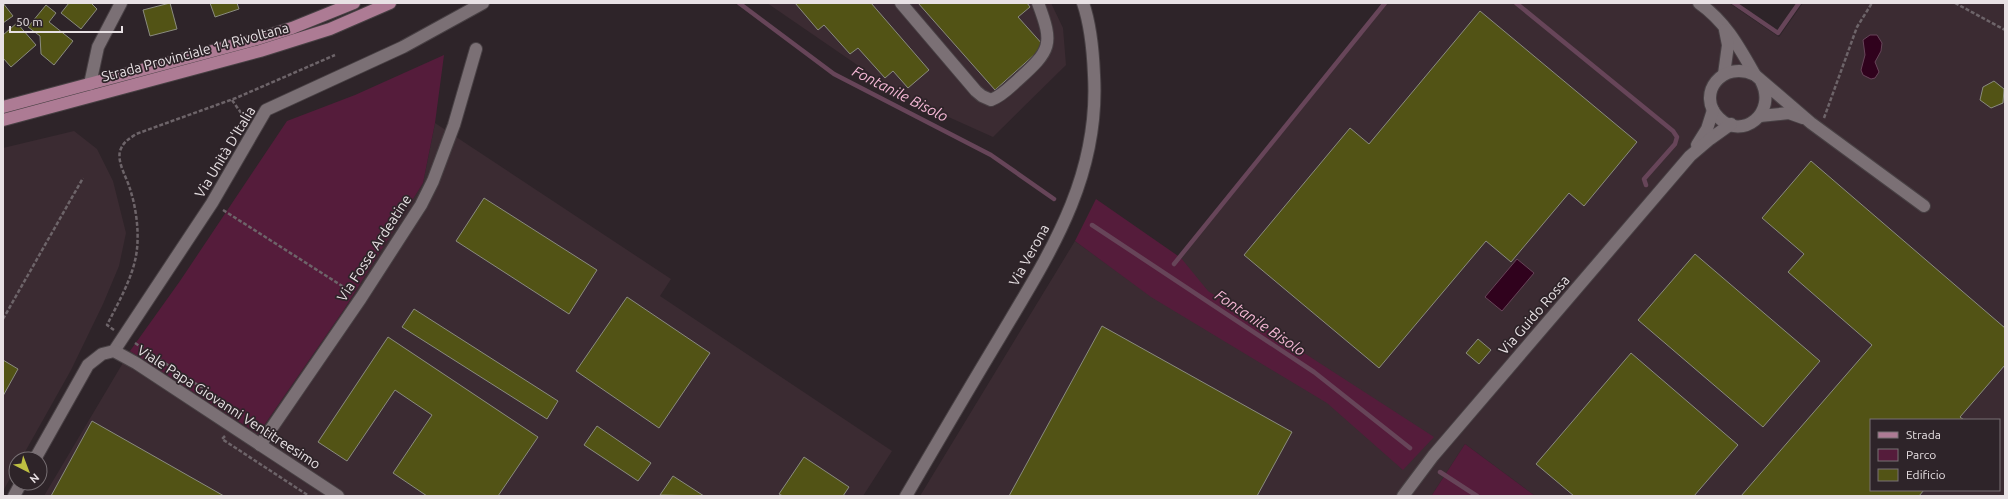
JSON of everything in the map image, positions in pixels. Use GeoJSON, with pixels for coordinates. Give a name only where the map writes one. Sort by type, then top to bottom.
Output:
{"type":"FeatureCollection","features":[{"type":"Feature","properties":{"kind":"main road","name":"Strada Provinciale 14 Rivoltana"},"geometry":{"type":"LineString","coordinates":[[3,107],[285,30],[354,3]]}},
{"type":"Feature","properties":{"kind":"main road","name":"Strada Provinciale 14 Rivoltana"},"geometry":{"type":"LineString","coordinates":[[3,120],[260,51],[330,29],[390,3]]}},
{"type":"Feature","properties":{"kind":"street"},"geometry":{"type":"LineString","coordinates":[[90,84],[98,47],[121,3]]}},
{"type":"Feature","properties":{"kind":"street","name":"Via Unità D'Italia"},"geometry":{"type":"LineString","coordinates":[[114,351],[212,203],[266,110],[403,47],[483,3]]}},
{"type":"Feature","properties":{"kind":"street"},"geometry":{"type":"LineString","coordinates":[[901,3],[976,91],[982,96],[991,100],[1002,94],[1036,63],[1045,52],[1048,41],[1047,28],[1038,3]]}},
{"type":"Feature","properties":{"kind":"street","name":"Via Verona"},"geometry":{"type":"LineString","coordinates":[[906,496],[1045,260],[1067,218],[1080,184],[1090,144],[1095,101],[1092,47],[1083,3]]}},
{"type":"Feature","properties":{"kind":"street"},"geometry":{"type":"LineString","coordinates":[[1698,3],[1718,17],[1741,50],[1758,78],[1765,89],[1767,98],[1765,107],[1760,116],[1753,122],[1744,125],[1730,124],[1719,118],[1713,110],[1711,102],[1713,86],[1724,74],[1740,70],[1758,78],[1814,125],[1924,206]]}},
{"type":"Feature","properties":{"kind":"street"},"geometry":{"type":"LineString","coordinates":[[1724,74],[1728,45],[1725,27]]}},
{"type":"Feature","properties":{"kind":"street","name":"Via Fosse Ardeatine"},"geometry":{"type":"LineString","coordinates":[[260,445],[361,298],[421,204],[433,181],[454,125],[476,49]]}},
{"type":"Feature","properties":{"kind":"street"},"geometry":{"type":"LineString","coordinates":[[1690,156],[1707,129],[1713,110]]}},
{"type":"Feature","properties":{"kind":"street"},"geometry":{"type":"LineString","coordinates":[[1760,116],[1789,113],[1798,115],[1814,125]]}},
{"type":"Feature","properties":{"kind":"street"},"geometry":{"type":"LineString","coordinates":[[1690,156],[1730,124]]}},
{"type":"Feature","properties":{"kind":"street","name":"Via Guido Rossa"},"geometry":{"type":"LineString","coordinates":[[1403,496],[1433,456],[1690,156]]}},
{"type":"Feature","properties":{"kind":"street","name":"Viale Papa Giovanni Ventitreesimo"},"geometry":{"type":"LineString","coordinates":[[40,451],[88,365],[102,354],[114,351],[136,363],[338,496]]}},
{"type":"Feature","properties":{"kind":"path"},"geometry":{"type":"LineString","coordinates":[[1814,125],[1826,116],[1857,27],[1872,3]]}},
{"type":"Feature","properties":{"kind":"path"},"geometry":{"type":"LineString","coordinates":[[1955,3],[2005,30]]}},
{"type":"Feature","properties":{"kind":"path"},"geometry":{"type":"LineString","coordinates":[[309,496],[222,439],[240,413],[107,325],[129,280],[137,250],[137,220],[131,190],[121,163],[120,153],[124,143],[136,134],[232,100],[335,55]]}},
{"type":"Feature","properties":{"kind":"path"},"geometry":{"type":"LineString","coordinates":[[232,100],[249,124]]}},
{"type":"Feature","properties":{"kind":"path"},"geometry":{"type":"LineString","coordinates":[[3,319],[83,178]]}},
{"type":"Feature","properties":{"kind":"path"},"geometry":{"type":"LineString","coordinates":[[212,203],[361,298]]}},
{"type":"Feature","properties":{"kind":"shaded area"},"geometry":{"type":"Polygon","coordinates":[[[767,3],[1051,3],[1063,28],[1066,65],[993,137],[904,97],[767,3]]]}},
{"type":"Feature","properties":{"kind":"shaded area"},"geometry":{"type":"Polygon","coordinates":[[[1387,3],[1729,3],[1779,37],[1803,3],[2005,3],[2005,496],[1535,496],[1465,444],[1432,495],[1434,496],[920,496],[1075,241],[1151,296],[1387,3]]]}},
{"type":"Feature","properties":{"kind":"shaded area"},"geometry":{"type":"Polygon","coordinates":[[[1870,35],[1877,35],[1882,43],[1881,51],[1875,62],[1879,72],[1875,78],[1871,79],[1863,75],[1861,70],[1865,55],[1863,40],[1870,35]]]}},
{"type":"Feature","properties":{"kind":"shaded area"},"geometry":{"type":"Polygon","coordinates":[[[435,123],[671,279],[660,296],[892,451],[863,496],[44,496],[130,351],[258,434],[345,308],[423,183],[435,123]]]}},
{"type":"Feature","properties":{"kind":"shaded area"},"geometry":{"type":"Polygon","coordinates":[[[74,131],[97,149],[113,181],[126,233],[119,266],[103,304],[71,370],[25,451],[8,451],[8,482],[3,491],[3,148],[74,131]]]}},
{"type":"Feature","properties":{"kind":"shaded area"},"geometry":{"type":"Polygon","coordinates":[[[1517,259],[1534,273],[1502,311],[1485,297],[1517,259]]]}},
{"type":"Feature","properties":{"kind":"green space"},"geometry":{"type":"Polygon","coordinates":[[[444,55],[435,123],[423,183],[345,308],[258,434],[130,351],[180,281],[287,121],[355,95],[444,55]]]}},
{"type":"Feature","properties":{"kind":"green space"},"geometry":{"type":"Polygon","coordinates":[[[1096,199],[1181,258],[1208,291],[1434,437],[1403,470],[1327,403],[1151,297],[1075,241],[1096,199]]]}},
{"type":"Feature","properties":{"kind":"green space"},"geometry":{"type":"Polygon","coordinates":[[[1465,444],[1535,496],[1432,495],[1465,444]]]}},
{"type":"Feature","properties":{"kind":"building"},"geometry":{"type":"Polygon","coordinates":[[[3,3],[13,16],[3,23],[3,3]]]}},
{"type":"Feature","properties":{"kind":"building"},"geometry":{"type":"Polygon","coordinates":[[[69,3],[91,3],[97,9],[81,29],[61,13],[69,3]]]}},
{"type":"Feature","properties":{"kind":"building"},"geometry":{"type":"Polygon","coordinates":[[[170,3],[177,29],[150,36],[143,10],[170,3]]]}},
{"type":"Feature","properties":{"kind":"building"},"geometry":{"type":"Polygon","coordinates":[[[210,3],[237,3],[239,9],[215,17],[210,3]]]}},
{"type":"Feature","properties":{"kind":"building"},"geometry":{"type":"Polygon","coordinates":[[[795,3],[871,3],[929,70],[908,88],[893,71],[885,78],[858,48],[850,54],[824,25],[818,30],[795,3]]]}},
{"type":"Feature","properties":{"kind":"building"},"geometry":{"type":"Polygon","coordinates":[[[918,3],[1027,3],[1030,7],[1018,17],[1044,46],[995,90],[918,3]]]}},
{"type":"Feature","properties":{"kind":"building"},"geometry":{"type":"Polygon","coordinates":[[[46,5],[56,13],[49,22],[73,41],[54,65],[41,54],[40,36],[28,27],[46,5]]]}},
{"type":"Feature","properties":{"kind":"building"},"geometry":{"type":"Polygon","coordinates":[[[1480,11],[1637,142],[1584,206],[1569,193],[1511,262],[1486,241],[1379,368],[1244,255],[1350,128],[1369,144],[1480,11]]]}},
{"type":"Feature","properties":{"kind":"building"},"geometry":{"type":"Polygon","coordinates":[[[17,23],[36,45],[11,67],[3,58],[3,35],[17,23]]]}},
{"type":"Feature","properties":{"kind":"building"},"geometry":{"type":"Polygon","coordinates":[[[1994,81],[2004,89],[2003,103],[1991,108],[1980,100],[1983,87],[1994,81]]]}},
{"type":"Feature","properties":{"kind":"building"},"geometry":{"type":"Polygon","coordinates":[[[1811,161],[2005,328],[2005,365],[1960,417],[1963,419],[1870,419],[1870,491],[1923,491],[1919,496],[1741,496],[1872,345],[1788,272],[1804,254],[1762,218],[1811,161]]]}},
{"type":"Feature","properties":{"kind":"building"},"geometry":{"type":"Polygon","coordinates":[[[484,198],[597,270],[569,314],[456,241],[484,198]]]}},
{"type":"Feature","properties":{"kind":"building"},"geometry":{"type":"Polygon","coordinates":[[[1695,254],[1820,361],[1763,427],[1638,320],[1695,254]]]}},
{"type":"Feature","properties":{"kind":"building"},"geometry":{"type":"Polygon","coordinates":[[[627,297],[710,353],[659,428],[576,371],[627,297]]]}},
{"type":"Feature","properties":{"kind":"building"},"geometry":{"type":"Polygon","coordinates":[[[414,309],[558,401],[547,419],[402,327],[414,309]]]}},
{"type":"Feature","properties":{"kind":"building"},"geometry":{"type":"Polygon","coordinates":[[[1102,326],[1292,432],[1257,496],[1009,496],[1102,326]]]}},
{"type":"Feature","properties":{"kind":"building"},"geometry":{"type":"Polygon","coordinates":[[[388,337],[538,437],[498,496],[427,496],[393,473],[432,415],[395,390],[347,461],[318,442],[388,337]]]}},
{"type":"Feature","properties":{"kind":"building"},"geometry":{"type":"Polygon","coordinates":[[[1478,339],[1491,350],[1479,364],[1466,353],[1478,339]]]}},
{"type":"Feature","properties":{"kind":"building"},"geometry":{"type":"Polygon","coordinates":[[[1631,353],[1738,445],[1694,496],[1574,496],[1536,464],[1631,353]]]}},
{"type":"Feature","properties":{"kind":"building"},"geometry":{"type":"Polygon","coordinates":[[[3,360],[18,369],[3,396],[3,360]]]}},
{"type":"Feature","properties":{"kind":"building"},"geometry":{"type":"Polygon","coordinates":[[[92,421],[224,496],[51,496],[92,421]]]}},
{"type":"Feature","properties":{"kind":"building"},"geometry":{"type":"Polygon","coordinates":[[[597,426],[651,463],[638,481],[584,445],[597,426]]]}},
{"type":"Feature","properties":{"kind":"building"},"geometry":{"type":"Polygon","coordinates":[[[804,457],[849,487],[843,496],[783,496],[779,494],[804,457]]]}},
{"type":"Feature","properties":{"kind":"building"},"geometry":{"type":"Polygon","coordinates":[[[673,476],[704,496],[660,495],[673,476]]]}},
{"type":"Feature","properties":{"kind":"waterway","name":"Fontanile Bisolo"},"geometry":{"type":"LineString","coordinates":[[739,3],[834,74],[991,155],[1054,199]]}},
{"type":"Feature","properties":{"kind":"waterway"},"geometry":{"type":"LineString","coordinates":[[1174,264],[1385,3]]}},
{"type":"Feature","properties":{"kind":"waterway"},"geometry":{"type":"LineString","coordinates":[[1516,3],[1673,131],[1677,137],[1675,144],[1644,179],[1646,185]]}},
{"type":"Feature","properties":{"kind":"waterway"},"geometry":{"type":"LineString","coordinates":[[1734,3],[1778,33],[1799,3]]}},
{"type":"Feature","properties":{"kind":"waterway","name":"Fontanile Bisolo"},"geometry":{"type":"LineString","coordinates":[[1092,225],[1314,372],[1410,448]]}},
{"type":"Feature","properties":{"kind":"waterway","name":"Fontanile Bisolo"},"geometry":{"type":"LineString","coordinates":[[1440,472],[1477,496]]}}]}
